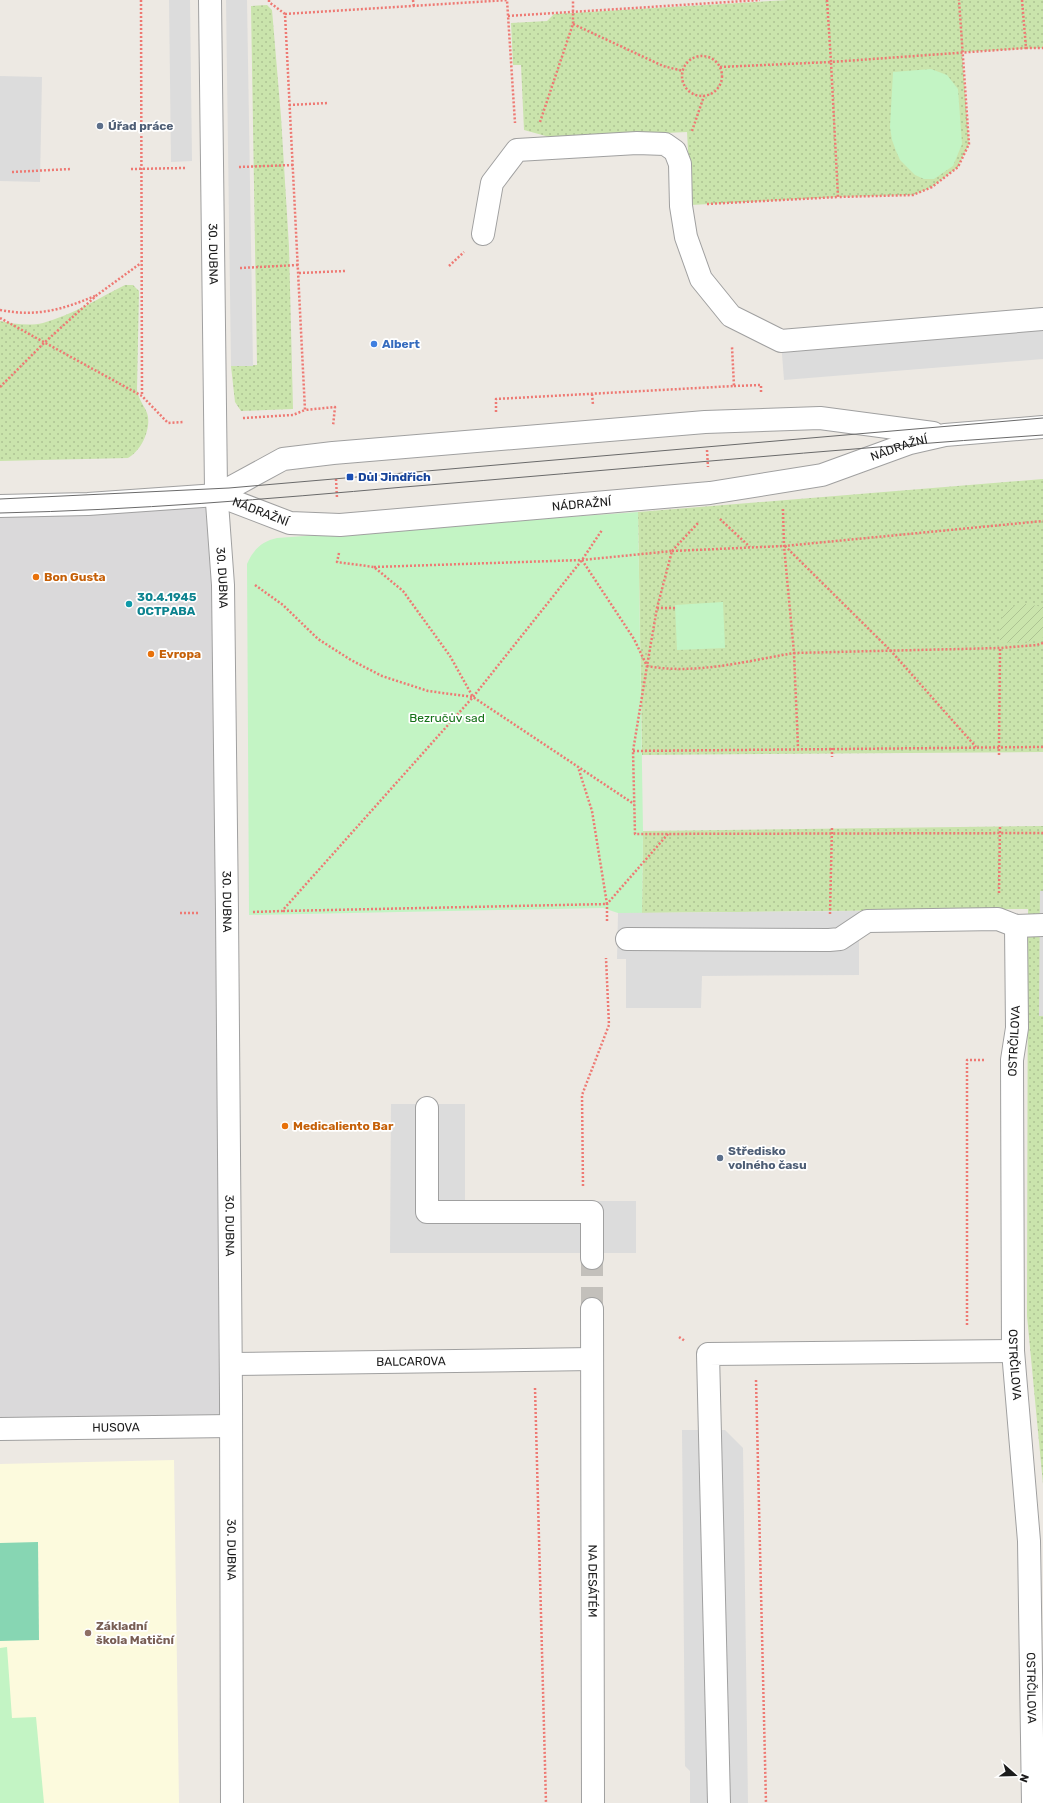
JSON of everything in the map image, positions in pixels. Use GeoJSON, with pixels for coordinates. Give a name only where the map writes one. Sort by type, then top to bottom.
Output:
{"type":"FeatureCollection","features":[{"type":"Feature","properties":{"kind":"street","name":"30. DUBNA"},"geometry":{"type":"LineString","coordinates":[[210,0],[217,496],[223,585],[227,912],[231,1364],[232,1803]]}},
{"type":"Feature","properties":{"kind":"street"},"geometry":{"type":"LineString","coordinates":[[483,234],[492,183],[517,150],[637,143],[665,144],[675,151],[680,164],[681,206],[686,237],[701,279],[731,316],[780,341],[1043,319]]}},
{"type":"Feature","properties":{"kind":"street","name":"NÁDRAŽNÍ"},"geometry":{"type":"LineString","coordinates":[[217,496],[283,459],[333,453],[705,422],[820,418],[945,435]]}},
{"type":"Feature","properties":{"kind":"street","name":"NÁDRAŽNÍ"},"geometry":{"type":"LineString","coordinates":[[0,506],[88,504],[217,496],[290,523],[340,525],[710,501],[822,475],[910,443],[945,435],[1043,427]]}},
{"type":"Feature","properties":{"kind":"street"},"geometry":{"type":"LineString","coordinates":[[627,939],[829,940],[840,939],[868,921],[1007,922],[1043,925]]}},
{"type":"Feature","properties":{"kind":"street","name":"OSTRČILOVA"},"geometry":{"type":"LineString","coordinates":[[1007,922],[1017,1028],[1012,1060],[1013,1351],[1036,1541],[1033,1803]]}},
{"type":"Feature","properties":{"kind":"street"},"geometry":{"type":"LineString","coordinates":[[427,1108],[428,1212],[592,1212],[592,1258]]}},
{"type":"Feature","properties":{"kind":"street","name":"NA DESÁTÉM"},"geometry":{"type":"LineString","coordinates":[[592,1309],[593,1803]]}},
{"type":"Feature","properties":{"kind":"street"},"geometry":{"type":"LineString","coordinates":[[719,1803],[708,1354],[1013,1351]]}},
{"type":"Feature","properties":{"kind":"street","name":"BALCAROVA"},"geometry":{"type":"LineString","coordinates":[[231,1364],[592,1358]]}},
{"type":"Feature","properties":{"kind":"street","name":"HUSOVA"},"geometry":{"type":"LineString","coordinates":[[0,1429],[231,1426]]}},
{"type":"Feature","properties":{"kind":"path"},"geometry":{"type":"LineString","coordinates":[[141,0],[142,396]]}},
{"type":"Feature","properties":{"kind":"path"},"geometry":{"type":"LineString","coordinates":[[269,0],[269,2],[285,14],[507,0],[516,129]]}},
{"type":"Feature","properties":{"kind":"path"},"geometry":{"type":"LineString","coordinates":[[413,0],[414,6]]}},
{"type":"Feature","properties":{"kind":"path"},"geometry":{"type":"LineString","coordinates":[[531,149],[573,24],[573,0]]}},
{"type":"Feature","properties":{"kind":"path"},"geometry":{"type":"LineString","coordinates":[[508,16],[760,0]]}},
{"type":"Feature","properties":{"kind":"path"},"geometry":{"type":"LineString","coordinates":[[827,0],[838,197]]}},
{"type":"Feature","properties":{"kind":"path"},"geometry":{"type":"LineString","coordinates":[[681,206],[838,197],[913,195],[932,187],[958,167],[969,144],[959,0]]}},
{"type":"Feature","properties":{"kind":"path"},"geometry":{"type":"LineString","coordinates":[[1022,0],[1026,48]]}},
{"type":"Feature","properties":{"kind":"path"},"geometry":{"type":"LineString","coordinates":[[285,14],[305,410]]}},
{"type":"Feature","properties":{"kind":"path"},"geometry":{"type":"LineString","coordinates":[[573,24],[663,66],[682,71]]}},
{"type":"Feature","properties":{"kind":"path"},"geometry":{"type":"LineString","coordinates":[[720,67],[831,62],[962,52],[1043,48]]}},
{"type":"Feature","properties":{"kind":"path"},"geometry":{"type":"LineString","coordinates":[[700,56],[712,58],[720,67],[722,80],[719,86],[710,94],[704,96],[697,95],[687,89],[682,77],[682,71],[689,61],[700,56]]}},
{"type":"Feature","properties":{"kind":"path"},"geometry":{"type":"LineString","coordinates":[[675,151],[694,129],[704,96]]}},
{"type":"Feature","properties":{"kind":"path"},"geometry":{"type":"LineString","coordinates":[[289,105],[328,103]]}},
{"type":"Feature","properties":{"kind":"path"},"geometry":{"type":"LineString","coordinates":[[233,167],[293,165]]}},
{"type":"Feature","properties":{"kind":"path"},"geometry":{"type":"LineString","coordinates":[[131,169],[192,168]]}},
{"type":"Feature","properties":{"kind":"path"},"geometry":{"type":"LineString","coordinates":[[12,172],[71,169]]}},
{"type":"Feature","properties":{"kind":"path"},"geometry":{"type":"LineString","coordinates":[[0,387],[44,343],[97,295],[141,263]]}},
{"type":"Feature","properties":{"kind":"path"},"geometry":{"type":"LineString","coordinates":[[213,269],[298,266]]}},
{"type":"Feature","properties":{"kind":"path"},"geometry":{"type":"LineString","coordinates":[[299,273],[346,271]]}},
{"type":"Feature","properties":{"kind":"path"},"geometry":{"type":"LineString","coordinates":[[0,310],[27,314],[53,311],[97,295]]}},
{"type":"Feature","properties":{"kind":"path"},"geometry":{"type":"LineString","coordinates":[[731,316],[734,386]]}},
{"type":"Feature","properties":{"kind":"path"},"geometry":{"type":"LineString","coordinates":[[0,318],[142,396],[168,423],[184,422]]}},
{"type":"Feature","properties":{"kind":"path"},"geometry":{"type":"LineString","coordinates":[[496,399],[761,385],[761,397]]}},
{"type":"Feature","properties":{"kind":"path"},"geometry":{"type":"LineString","coordinates":[[240,418],[293,414],[305,410],[335,407],[332,438],[341,539],[337,562],[374,567],[582,560],[672,551],[784,546],[1043,521]]}},
{"type":"Feature","properties":{"kind":"path"},"geometry":{"type":"LineString","coordinates":[[705,422],[710,501],[750,547]]}},
{"type":"Feature","properties":{"kind":"path"},"geometry":{"type":"LineString","coordinates":[[710,501],[672,551],[657,608],[634,751],[635,834],[1043,834]]}},
{"type":"Feature","properties":{"kind":"path"},"geometry":{"type":"LineString","coordinates":[[782,501],[784,546],[794,653],[798,748]]}},
{"type":"Feature","properties":{"kind":"path"},"geometry":{"type":"LineString","coordinates":[[282,912],[473,698],[582,560],[605,526]]}},
{"type":"Feature","properties":{"kind":"path"},"geometry":{"type":"LineString","coordinates":[[784,546],[891,651],[976,747]]}},
{"type":"Feature","properties":{"kind":"path"},"geometry":{"type":"LineString","coordinates":[[582,560],[634,638],[648,666]]}},
{"type":"Feature","properties":{"kind":"path"},"geometry":{"type":"LineString","coordinates":[[374,567],[403,591],[450,656],[473,698]]}},
{"type":"Feature","properties":{"kind":"path"},"geometry":{"type":"LineString","coordinates":[[255,585],[283,605],[318,639],[351,660],[382,676],[428,691],[473,698],[634,804]]}},
{"type":"Feature","properties":{"kind":"path"},"geometry":{"type":"LineString","coordinates":[[657,608],[675,608]]}},
{"type":"Feature","properties":{"kind":"path"},"geometry":{"type":"LineString","coordinates":[[648,666],[667,670],[719,666],[794,653],[1000,648],[1037,645],[1043,643]]}},
{"type":"Feature","properties":{"kind":"path"},"geometry":{"type":"LineString","coordinates":[[999,755],[1000,648]]}},
{"type":"Feature","properties":{"kind":"path"},"geometry":{"type":"LineString","coordinates":[[634,751],[798,748],[1043,747]]}},
{"type":"Feature","properties":{"kind":"path"},"geometry":{"type":"LineString","coordinates":[[832,748],[832,756]]}},
{"type":"Feature","properties":{"kind":"path"},"geometry":{"type":"LineString","coordinates":[[578,767],[592,811],[607,904],[607,926]]}},
{"type":"Feature","properties":{"kind":"path"},"geometry":{"type":"LineString","coordinates":[[1000,826],[1007,922]]}},
{"type":"Feature","properties":{"kind":"path"},"geometry":{"type":"LineString","coordinates":[[829,940],[832,827]]}},
{"type":"Feature","properties":{"kind":"path"},"geometry":{"type":"LineString","coordinates":[[180,913],[607,904],[668,834]]}},
{"type":"Feature","properties":{"kind":"path"},"geometry":{"type":"LineString","coordinates":[[583,1212],[582,1095],[609,1025],[606,957]]}},
{"type":"Feature","properties":{"kind":"path"},"geometry":{"type":"LineString","coordinates":[[967,1328],[967,1060],[985,1060]]}},
{"type":"Feature","properties":{"kind":"path"},"geometry":{"type":"LineString","coordinates":[[755,1354],[766,1803]]}},
{"type":"Feature","properties":{"kind":"path"},"geometry":{"type":"LineString","coordinates":[[534,1380],[546,1803]]}},
{"type":"Feature","properties":{"kind":"shaded area"},"geometry":{"type":"Polygon","coordinates":[[[169,0],[190,0],[192,161],[171,162],[169,0]]]}},
{"type":"Feature","properties":{"kind":"shaded area"},"geometry":{"type":"Polygon","coordinates":[[[226,0],[247,0],[253,366],[231,366],[226,0]]]}},
{"type":"Feature","properties":{"kind":"shaded area"},"geometry":{"type":"Polygon","coordinates":[[[0,76],[42,77],[40,182],[0,181],[0,76]]]}},
{"type":"Feature","properties":{"kind":"shaded area"},"geometry":{"type":"Polygon","coordinates":[[[1043,319],[1043,359],[784,380],[781,341],[1043,319]]]}},
{"type":"Feature","properties":{"kind":"shaded area"},"geometry":{"type":"Polygon","coordinates":[[[217,495],[231,1426],[0,1429],[0,506],[217,495]]]}},
{"type":"Feature","properties":{"kind":"shaded area"},"geometry":{"type":"Polygon","coordinates":[[[1040,891],[1043,891],[1043,1016],[1039,1016],[1040,891]]]}},
{"type":"Feature","properties":{"kind":"shaded area"},"geometry":{"type":"Polygon","coordinates":[[[859,911],[859,975],[702,976],[701,1008],[626,1008],[626,959],[617,959],[618,913],[859,911]]]}},
{"type":"Feature","properties":{"kind":"shaded area"},"geometry":{"type":"Polygon","coordinates":[[[391,1104],[465,1104],[465,1201],[636,1201],[636,1253],[390,1253],[391,1104]]]}},
{"type":"Feature","properties":{"kind":"shaded area"},"geometry":{"type":"Polygon","coordinates":[[[682,1430],[725,1430],[743,1448],[748,1803],[690,1803],[690,1771],[685,1766],[682,1430]]]}},
{"type":"Feature","properties":{"kind":"shaded area","name":"Základní škola Matiční"},"geometry":{"type":"Polygon","coordinates":[[[174,1460],[179,1803],[0,1803],[0,1464],[174,1460]]]}},
{"type":"Feature","properties":{"kind":"green space"},"geometry":{"type":"Polygon","coordinates":[[[788,0],[1043,0],[1043,48],[962,52],[969,144],[958,167],[932,187],[913,195],[838,197],[691,205],[687,132],[553,138],[524,130],[521,65],[513,65],[511,23],[547,21],[554,14],[788,0]]]}},
{"type":"Feature","properties":{"kind":"green space"},"geometry":{"type":"Polygon","coordinates":[[[267,5],[272,10],[281,117],[289,247],[293,409],[241,411],[235,402],[231,366],[257,365],[251,6],[267,5]]]}},
{"type":"Feature","properties":{"kind":"green space"},"geometry":{"type":"Polygon","coordinates":[[[931,69],[947,75],[958,89],[962,144],[953,166],[934,179],[924,179],[915,175],[900,160],[892,140],[890,127],[893,72],[931,69]]]}},
{"type":"Feature","properties":{"kind":"green space"},"geometry":{"type":"Polygon","coordinates":[[[125,285],[133,285],[139,291],[137,390],[148,417],[148,428],[141,446],[128,458],[0,461],[0,321],[33,324],[54,320],[75,311],[125,285]]]}},
{"type":"Feature","properties":{"kind":"green space"},"geometry":{"type":"Polygon","coordinates":[[[1043,479],[1043,752],[642,755],[638,512],[1043,479]]]}},
{"type":"Feature","properties":{"kind":"green space","name":"Bezručův sad"},"geometry":{"type":"Polygon","coordinates":[[[638,512],[643,831],[642,913],[618,913],[603,908],[249,915],[247,564],[255,550],[267,541],[277,538],[638,512]]]}},
{"type":"Feature","properties":{"kind":"green space"},"geometry":{"type":"Polygon","coordinates":[[[723,602],[725,648],[677,650],[675,605],[723,602]]]}},
{"type":"Feature","properties":{"kind":"green space"},"geometry":{"type":"Polygon","coordinates":[[[1026,604],[1043,607],[1043,637],[1036,641],[1000,643],[1000,628],[1003,616],[1011,608],[1017,605],[1026,604]]]}},
{"type":"Feature","properties":{"kind":"green space"},"geometry":{"type":"Polygon","coordinates":[[[1043,826],[1043,1484],[1027,1316],[1028,909],[642,913],[643,831],[1043,826]]]}},
{"type":"Feature","properties":{"kind":"green space"},"geometry":{"type":"Polygon","coordinates":[[[38,1542],[39,1640],[0,1641],[0,1543],[38,1542]]]}},
{"type":"Feature","properties":{"kind":"green space"},"geometry":{"type":"Polygon","coordinates":[[[7,1647],[12,1718],[36,1717],[44,1803],[0,1803],[0,1648],[7,1647]]]}},
{"type":"Feature","properties":{"kind":"tunnel"},"geometry":{"type":"LineString","coordinates":[[592,1258],[592,1309]]}},
{"type":"Feature","properties":{"kind":"tram line"},"geometry":{"type":"LineString","coordinates":[[0,499],[229,488],[1043,418]]}},
{"type":"Feature","properties":{"kind":"tram line"},"geometry":{"type":"LineString","coordinates":[[0,513],[152,507],[252,500],[803,453],[1043,435]]}},
{"type":"Feature","properties":{"kind":"place","name":"Úřad práce"},"geometry":{"type":"Point","coordinates":[100,126]}},
{"type":"Feature","properties":{"kind":"place","name":"Albert"},"geometry":{"type":"Point","coordinates":[374,344]}},
{"type":"Feature","properties":{"kind":"place","name":"Důl Jindřich"},"geometry":{"type":"Point","coordinates":[350,477]}},
{"type":"Feature","properties":{"kind":"place","name":"Bon Gusta"},"geometry":{"type":"Point","coordinates":[36,577]}},
{"type":"Feature","properties":{"kind":"place","name":"30.4.1945 ОСТРАВА"},"geometry":{"type":"Point","coordinates":[129,604]}},
{"type":"Feature","properties":{"kind":"place","name":"Evropa"},"geometry":{"type":"Point","coordinates":[151,654]}},
{"type":"Feature","properties":{"kind":"place","name":"Medicaliento Bar"},"geometry":{"type":"Point","coordinates":[285,1126]}},
{"type":"Feature","properties":{"kind":"place","name":"Středisko volného času"},"geometry":{"type":"Point","coordinates":[720,1158]}},
{"type":"Feature","properties":{"kind":"place","name":"Základní škola Matiční"},"geometry":{"type":"Point","coordinates":[88,1633]}}]}
